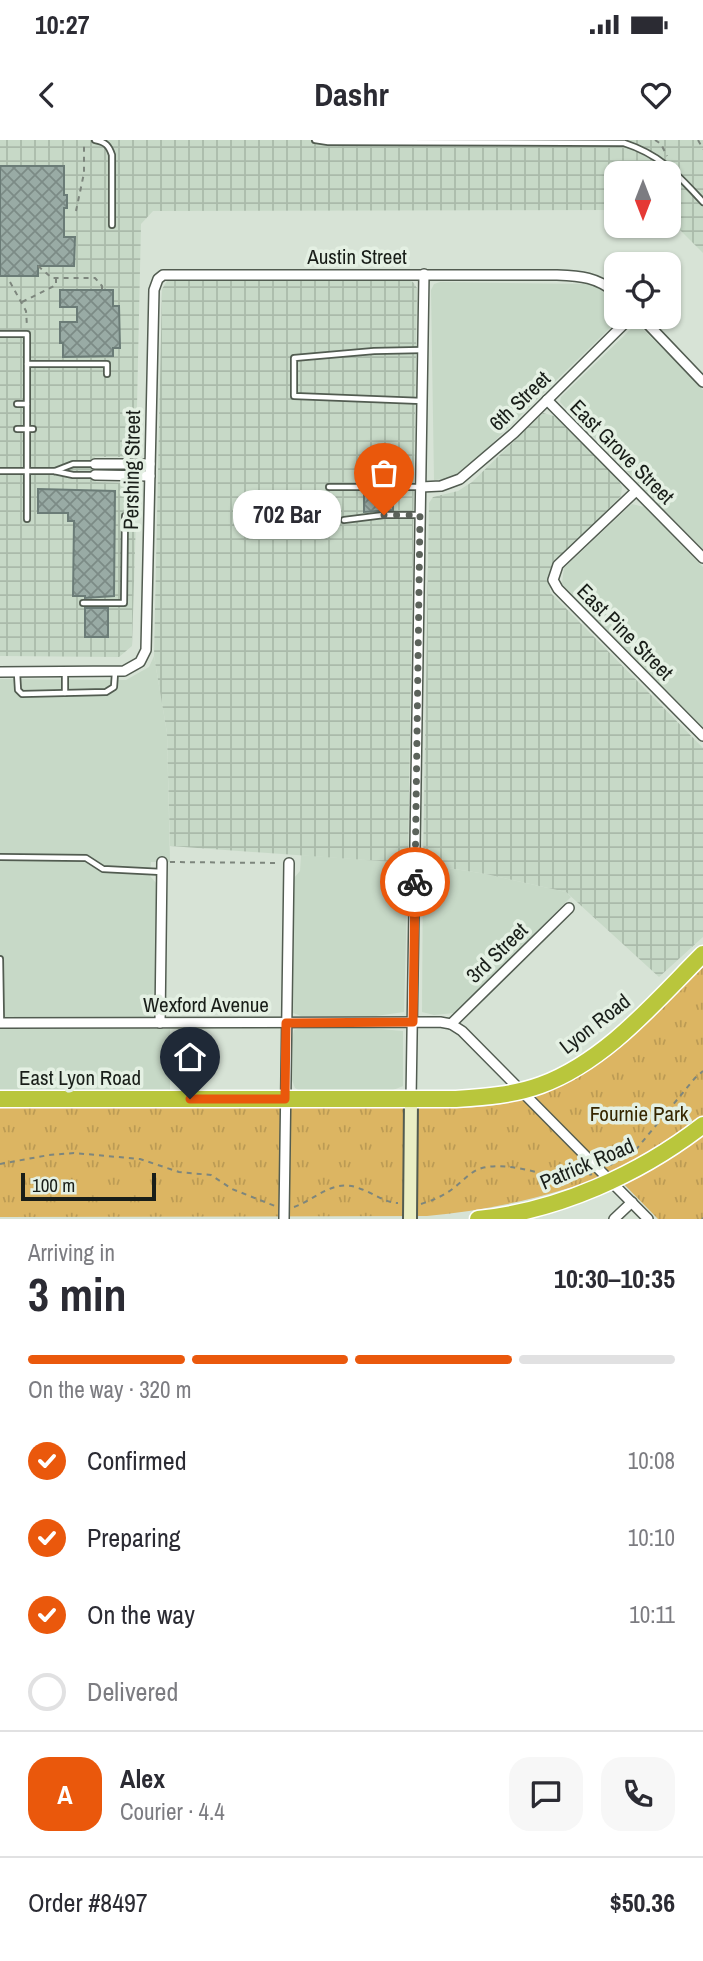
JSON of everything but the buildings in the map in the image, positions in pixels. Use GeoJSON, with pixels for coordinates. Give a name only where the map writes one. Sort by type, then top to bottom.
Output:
{"type":"FeatureCollection","features":[{"type":"Feature","properties":{"kind":"highway","name":"Lyon Road"},"geometry":{"type":"LineString","coordinates":[[411,1100],[490,1097],[543,1084],[591,1059],[632,1025],[703,954]]}},
{"type":"Feature","properties":{"kind":"highway","name":"East Lyon Road"},"geometry":{"type":"LineString","coordinates":[[0,1099],[411,1100]]}},
{"type":"Feature","properties":{"kind":"highway","name":"Patrick Road"},"geometry":{"type":"LineString","coordinates":[[478,1219],[545,1205],[605,1175],[653,1159],[703,1125]]}},
{"type":"Feature","properties":{"kind":"street","name":"Austin Street"},"geometry":{"type":"LineString","coordinates":[[158,279],[171,274],[557,275],[585,276],[604,283]]}},
{"type":"Feature","properties":{"kind":"street"},"geometry":{"type":"LineString","coordinates":[[410,1219],[424,274]]}},
{"type":"Feature","properties":{"kind":"street","name":"Pershing Street"},"geometry":{"type":"LineString","coordinates":[[115,672],[124,671],[140,662],[147,643],[154,290],[158,279]]}},
{"type":"Feature","properties":{"kind":"street","name":"6th Street"},"geometry":{"type":"LineString","coordinates":[[421,486],[441,486],[460,479],[514,433],[619,329]]}},
{"type":"Feature","properties":{"kind":"street"},"geometry":{"type":"LineString","coordinates":[[652,329],[703,382]]}},
{"type":"Feature","properties":{"kind":"street","name":"East Grove Street"},"geometry":{"type":"LineString","coordinates":[[547,400],[703,558]]}},
{"type":"Feature","properties":{"kind":"street"},"geometry":{"type":"LineString","coordinates":[[95,464],[150,464]]}},
{"type":"Feature","properties":{"kind":"street"},"geometry":{"type":"LineString","coordinates":[[95,475],[150,476]]}},
{"type":"Feature","properties":{"kind":"street","name":"East Pine Street"},"geometry":{"type":"LineString","coordinates":[[636,491],[558,565],[554,580],[558,589],[703,736]]}},
{"type":"Feature","properties":{"kind":"street"},"geometry":{"type":"LineString","coordinates":[[0,672],[115,672]]}},
{"type":"Feature","properties":{"kind":"street"},"geometry":{"type":"LineString","coordinates":[[284,1219],[289,863]]}},
{"type":"Feature","properties":{"kind":"street"},"geometry":{"type":"LineString","coordinates":[[160,1023],[162,867]]}},
{"type":"Feature","properties":{"kind":"street","name":"3rd Street"},"geometry":{"type":"LineString","coordinates":[[451,1024],[569,908]]}},
{"type":"Feature","properties":{"kind":"street","name":"Wexford Avenue"},"geometry":{"type":"LineString","coordinates":[[0,1023],[451,1024]]}},
{"type":"Feature","properties":{"kind":"street"},"geometry":{"type":"LineString","coordinates":[[451,1024],[463,1031],[649,1219]]}},
{"type":"Feature","properties":{"kind":"street"},"geometry":{"type":"LineString","coordinates":[[614,1219],[632,1202]]}},
{"type":"Feature","properties":{"kind":"lane"},"geometry":{"type":"LineString","coordinates":[[95,140],[103,141],[110,147],[112,155],[112,225]]}},
{"type":"Feature","properties":{"kind":"lane"},"geometry":{"type":"LineString","coordinates":[[315,140],[624,143],[647,150],[660,161]]}},
{"type":"Feature","properties":{"kind":"lane"},"geometry":{"type":"LineString","coordinates":[[681,179],[703,202]]}},
{"type":"Feature","properties":{"kind":"lane"},"geometry":{"type":"LineString","coordinates":[[0,334],[27,334],[27,404],[30,429],[27,519]]}},
{"type":"Feature","properties":{"kind":"lane"},"geometry":{"type":"LineString","coordinates":[[422,401],[294,396],[294,358],[423,350]]}},
{"type":"Feature","properties":{"kind":"lane"},"geometry":{"type":"LineString","coordinates":[[27,364],[107,364],[107,374]]}},
{"type":"Feature","properties":{"kind":"lane"},"geometry":{"type":"LineString","coordinates":[[17,404],[27,404]]}},
{"type":"Feature","properties":{"kind":"lane"},"geometry":{"type":"LineString","coordinates":[[17,429],[30,429]]}},
{"type":"Feature","properties":{"kind":"lane"},"geometry":{"type":"LineString","coordinates":[[54,471],[73,464],[95,464]]}},
{"type":"Feature","properties":{"kind":"lane"},"geometry":{"type":"LineString","coordinates":[[0,471],[54,471],[73,475],[95,475]]}},
{"type":"Feature","properties":{"kind":"lane"},"geometry":{"type":"LineString","coordinates":[[328,487],[421,486]]}},
{"type":"Feature","properties":{"kind":"lane"},"geometry":{"type":"LineString","coordinates":[[344,520],[384,515],[420,515]]}},
{"type":"Feature","properties":{"kind":"lane"},"geometry":{"type":"LineString","coordinates":[[83,603],[124,603],[125,516]]}},
{"type":"Feature","properties":{"kind":"lane"},"geometry":{"type":"LineString","coordinates":[[17,672],[18,690],[22,694],[106,692],[114,687],[115,672]]}},
{"type":"Feature","properties":{"kind":"lane"},"geometry":{"type":"LineString","coordinates":[[65,672],[65,693]]}},
{"type":"Feature","properties":{"kind":"lane"},"geometry":{"type":"LineString","coordinates":[[0,857],[86,858],[103,870],[162,867]]}},
{"type":"Feature","properties":{"kind":"lane"},"geometry":{"type":"LineString","coordinates":[[0,959],[0,1023]]}},
{"type":"Feature","properties":{"kind":"path"},"geometry":{"type":"LineString","coordinates":[[655,140],[661,144],[669,161]]}},
{"type":"Feature","properties":{"kind":"path"},"geometry":{"type":"LineString","coordinates":[[698,140],[703,149]]}},
{"type":"Feature","properties":{"kind":"path"},"geometry":{"type":"LineString","coordinates":[[76,211],[84,173],[84,146]]}},
{"type":"Feature","properties":{"kind":"path"},"geometry":{"type":"LineString","coordinates":[[38,266],[56,279],[94,278],[102,286],[102,290]]}},
{"type":"Feature","properties":{"kind":"path"},"geometry":{"type":"LineString","coordinates":[[21,302],[55,285],[56,279]]}},
{"type":"Feature","properties":{"kind":"path"},"geometry":{"type":"LineString","coordinates":[[10,282],[26,311],[27,334]]}},
{"type":"Feature","properties":{"kind":"path"},"geometry":{"type":"LineString","coordinates":[[162,867],[289,863]]}},
{"type":"Feature","properties":{"kind":"path"},"geometry":{"type":"LineString","coordinates":[[0,1164],[74,1153],[140,1159],[179,1172],[211,1175],[232,1189],[284,1208],[295,1208],[307,1203],[320,1192],[338,1185],[355,1186],[391,1203],[422,1203],[439,1198],[470,1174],[484,1167],[578,1177],[605,1175],[634,1152],[703,1071]]}},
{"type":"Feature","properties":{"kind":"shaded area"},"geometry":{"type":"Polygon","coordinates":[[[0,140],[703,140],[703,253],[681,231],[681,161],[604,161],[604,210],[153,211],[141,224],[136,452],[125,457],[95,457],[96,482],[132,483],[137,487],[132,646],[119,657],[0,656],[0,140]]]}},
{"type":"Feature","properties":{"kind":"shaded area"},"geometry":{"type":"Polygon","coordinates":[[[408,280],[417,288],[408,863],[170,846],[167,733],[154,656],[162,289],[167,281],[408,280]]]}},
{"type":"Feature","properties":{"kind":"shaded area"},"geometry":{"type":"Polygon","coordinates":[[[434,284],[596,286],[604,292],[604,329],[609,329],[466,469],[447,479],[434,480],[431,290],[434,284]]]}},
{"type":"Feature","properties":{"kind":"shaded area"},"geometry":{"type":"Polygon","coordinates":[[[631,329],[643,329],[703,390],[703,550],[560,402],[561,397],[631,329]]]}},
{"type":"Feature","properties":{"kind":"shaded area"},"geometry":{"type":"Polygon","coordinates":[[[543,413],[554,416],[622,487],[621,496],[554,563],[549,576],[550,592],[703,748],[703,937],[659,977],[566,892],[486,874],[423,864],[429,503],[433,497],[458,491],[472,482],[543,413]]]}},
{"type":"Feature","properties":{"kind":"shaded area"},"geometry":{"type":"Polygon","coordinates":[[[632,504],[644,507],[703,567],[703,729],[567,592],[562,583],[564,568],[632,504]]]}},
{"type":"Feature","properties":{"kind":"shaded area"},"geometry":{"type":"Polygon","coordinates":[[[154,656],[167,733],[170,862],[151,862],[150,876],[157,884],[155,1010],[150,1017],[150,1029],[170,1029],[170,1090],[0,1090],[0,679],[126,680],[149,667],[154,656]]]}},
{"type":"Feature","properties":{"kind":"shaded area"},"geometry":{"type":"Polygon","coordinates":[[[301,855],[408,863],[404,1012],[376,1016],[301,1016],[293,1013],[294,878],[300,871],[301,855]]]}},
{"type":"Feature","properties":{"kind":"shaded area"},"geometry":{"type":"Polygon","coordinates":[[[423,864],[486,874],[566,892],[571,897],[454,1013],[434,1015],[422,1012],[423,864]]]}},
{"type":"Feature","properties":{"kind":"shaded area"},"geometry":{"type":"Polygon","coordinates":[[[294,1030],[403,1031],[403,1086],[391,1091],[300,1091],[295,1088],[292,1080],[292,1040],[294,1030]]]}},
{"type":"Feature","properties":{"kind":"green space","name":"Fournie Park"},"geometry":{"type":"Polygon","coordinates":[[[703,967],[703,1219],[658,1219],[613,1173],[522,1201],[427,1216],[0,1217],[0,1107],[454,1108],[506,1103],[536,1095],[590,1068],[637,1031],[703,967]]]}},
{"type":"Feature","properties":{"kind":"way so far"},"geometry":{"type":"LineString","coordinates":[[384,515],[420,515],[415,882]]}},
{"type":"Feature","properties":{"kind":"place","name":"702 Bar"},"geometry":{"type":"Point","coordinates":[384,515]}},
{"type":"Feature","properties":{"kind":"route"},"geometry":{"type":"LineString","coordinates":[[190,1099],[285,1099],[286,1023],[413,1022],[415,882]]}}]}
